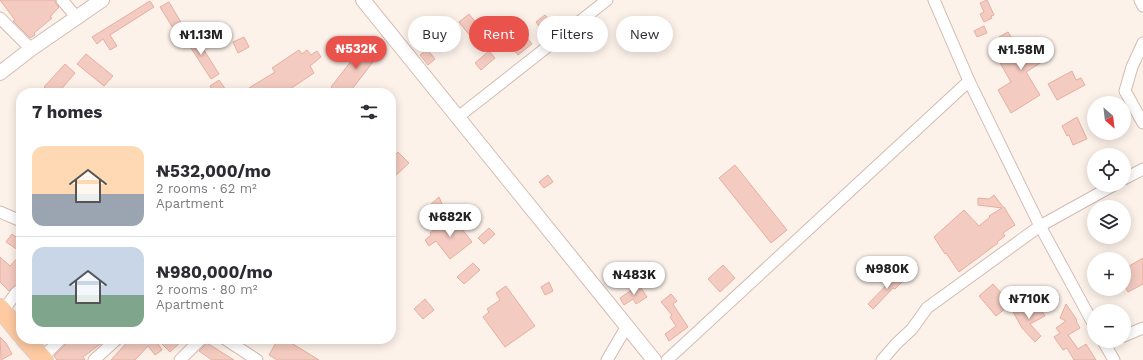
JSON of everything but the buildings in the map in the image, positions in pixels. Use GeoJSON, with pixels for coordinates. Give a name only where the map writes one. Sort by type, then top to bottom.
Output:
{"type":"FeatureCollection","features":[{"type":"Feature","properties":{"kind":"main road"},"geometry":{"type":"LineString","coordinates":[[1,309],[16,328]]}},
{"type":"Feature","properties":{"kind":"main road"},"geometry":{"type":"LineString","coordinates":[[30,344],[43,359]]}},
{"type":"Feature","properties":{"kind":"street"},"geometry":{"type":"LineString","coordinates":[[62,0],[77,18]]}},
{"type":"Feature","properties":{"kind":"street"},"geometry":{"type":"LineString","coordinates":[[0,73],[31,49],[102,0]]}},
{"type":"Feature","properties":{"kind":"street"},"geometry":{"type":"LineString","coordinates":[[363,0],[654,360]]}},
{"type":"Feature","properties":{"kind":"street"},"geometry":{"type":"LineString","coordinates":[[458,117],[608,0]]}},
{"type":"Feature","properties":{"kind":"street"},"geometry":{"type":"LineString","coordinates":[[934,0],[969,82],[1040,226],[1087,312]]}},
{"type":"Feature","properties":{"kind":"street"},"geometry":{"type":"LineString","coordinates":[[1140,0],[1143,6]]}},
{"type":"Feature","properties":{"kind":"street"},"geometry":{"type":"LineString","coordinates":[[0,18],[31,49]]}},
{"type":"Feature","properties":{"kind":"street"},"geometry":{"type":"LineString","coordinates":[[1143,43],[1132,67],[1125,91],[1143,123]]}},
{"type":"Feature","properties":{"kind":"street"},"geometry":{"type":"LineString","coordinates":[[667,360],[969,82]]}},
{"type":"Feature","properties":{"kind":"street"},"geometry":{"type":"LineString","coordinates":[[1131,176],[1143,169]]}},
{"type":"Feature","properties":{"kind":"street"},"geometry":{"type":"LineString","coordinates":[[882,360],[912,329],[927,308],[1040,226],[1101,192]]}},
{"type":"Feature","properties":{"kind":"street"},"geometry":{"type":"LineString","coordinates":[[0,212],[16,219]]}},
{"type":"Feature","properties":{"kind":"street"},"geometry":{"type":"LineString","coordinates":[[1,309],[16,293]]}},
{"type":"Feature","properties":{"kind":"street"},"geometry":{"type":"LineString","coordinates":[[607,360],[626,326]]}},
{"type":"Feature","properties":{"kind":"street"},"geometry":{"type":"LineString","coordinates":[[1131,333],[1143,328]]}},
{"type":"Feature","properties":{"kind":"street"},"geometry":{"type":"LineString","coordinates":[[43,359],[56,344]]}},
{"type":"Feature","properties":{"kind":"street"},"geometry":{"type":"LineString","coordinates":[[94,360],[112,344]]}},
{"type":"Feature","properties":{"kind":"street"},"geometry":{"type":"LineString","coordinates":[[180,360],[196,344]]}},
{"type":"Feature","properties":{"kind":"street"},"geometry":{"type":"LineString","coordinates":[[233,344],[257,360]]}},
{"type":"Feature","properties":{"kind":"street"},"geometry":{"type":"LineString","coordinates":[[1109,348],[1114,360]]}}]}
